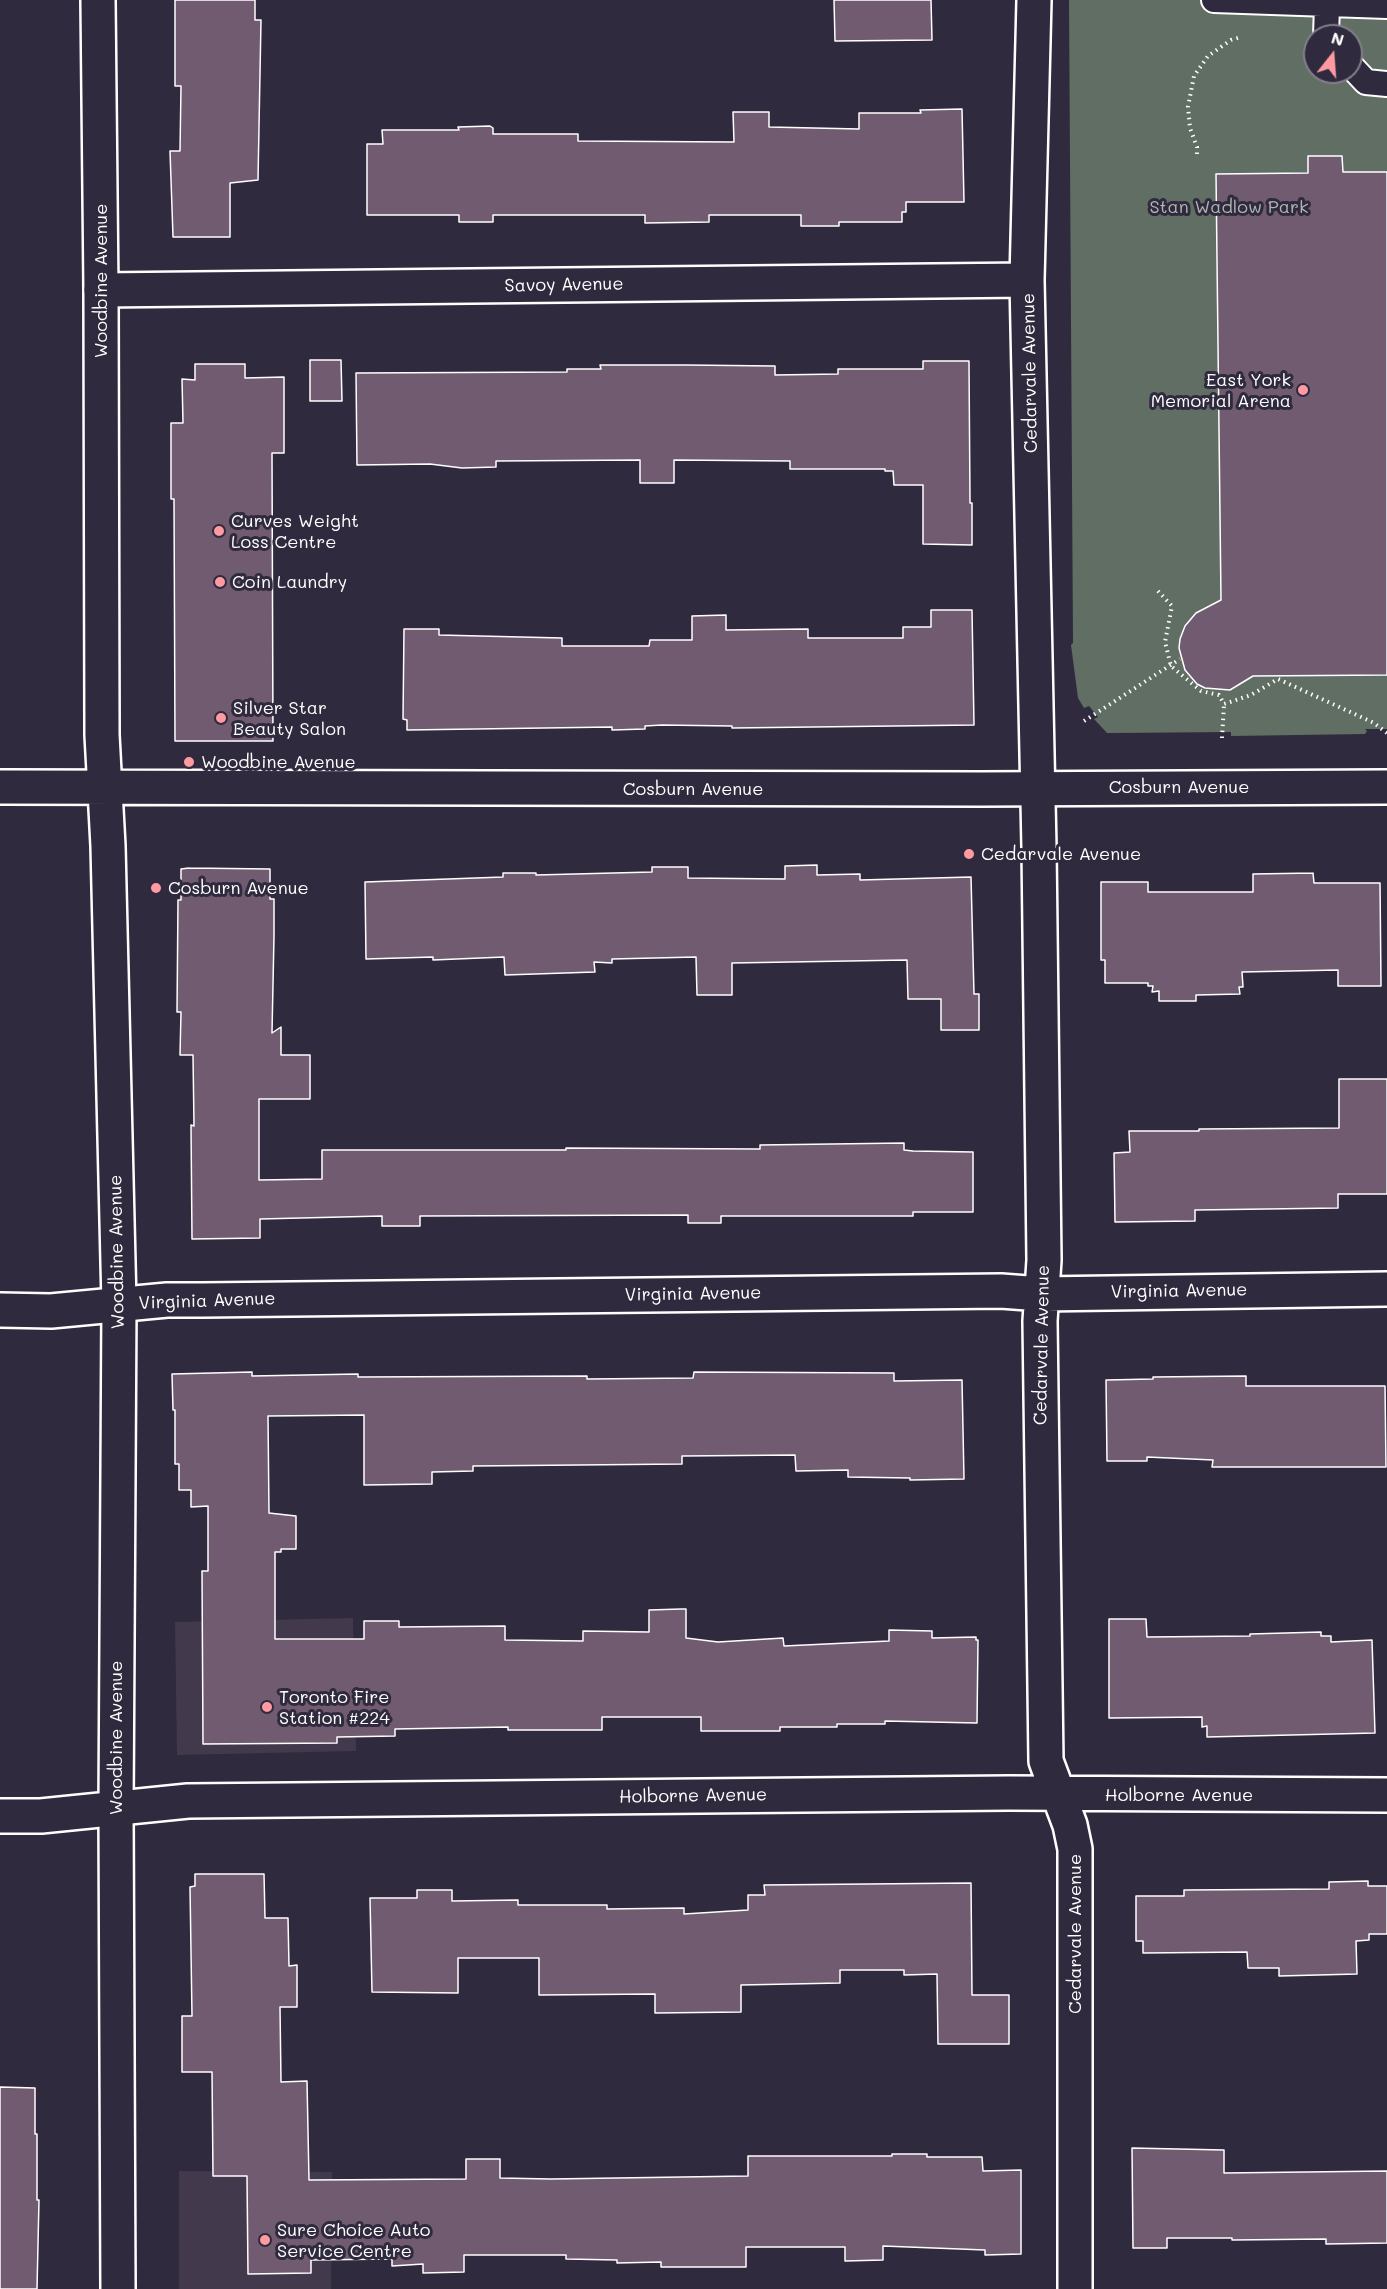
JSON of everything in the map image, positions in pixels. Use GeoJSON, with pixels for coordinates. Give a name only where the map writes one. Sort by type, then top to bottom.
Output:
{"type":"FeatureCollection","features":[{"type":"Feature","properties":{"kind":"street","name":"Woodbine Avenue"},"geometry":{"type":"LineString","coordinates":[[98,0],[102,735],[106,787],[119,1304],[116,1809],[118,2289]]}},
{"type":"Feature","properties":{"kind":"street","name":"Cedarvale Avenue"},"geometry":{"type":"LineString","coordinates":[[1034,0],[1027,280],[1044,1260],[1041,1294],[1046,1761],[1070,1825],[1075,1849],[1075,2289]]}},
{"type":"Feature","properties":{"kind":"street","name":"Savoy Avenue"},"geometry":{"type":"LineString","coordinates":[[101,290],[1027,280]]}},
{"type":"Feature","properties":{"kind":"street","name":"Cosburn Avenue"},"geometry":{"type":"LineString","coordinates":[[0,787],[1387,787]]}},
{"type":"Feature","properties":{"kind":"street","name":"Virginia Avenue"},"geometry":{"type":"LineString","coordinates":[[0,1310],[51,1311],[167,1300],[1001,1291],[1041,1294],[1387,1288]]}},
{"type":"Feature","properties":{"kind":"street","name":"Holborne Avenue"},"geometry":{"type":"LineString","coordinates":[[0,1816],[41,1816],[188,1801],[1009,1793],[1387,1795]]}},
{"type":"Feature","properties":{"kind":"lane"},"geometry":{"type":"LineString","coordinates":[[1214,0],[1387,6]]}},
{"type":"Feature","properties":{"kind":"lane"},"geometry":{"type":"LineString","coordinates":[[1326,24],[1327,5]]}},
{"type":"Feature","properties":{"kind":"lane"},"geometry":{"type":"LineString","coordinates":[[1363,79],[1366,82],[1387,84]]}},
{"type":"Feature","properties":{"kind":"path"},"geometry":{"type":"LineString","coordinates":[[1197,154],[1197,147],[1190,128],[1188,107],[1194,76],[1208,56],[1231,40],[1252,34]]}},
{"type":"Feature","properties":{"kind":"path"},"geometry":{"type":"LineString","coordinates":[[1158,591],[1172,606],[1165,642],[1171,666],[1201,691],[1219,695],[1224,704],[1222,738]]}},
{"type":"Feature","properties":{"kind":"path"},"geometry":{"type":"LineString","coordinates":[[1084,721],[1180,659]]}},
{"type":"Feature","properties":{"kind":"path"},"geometry":{"type":"LineString","coordinates":[[1224,704],[1251,695],[1278,679],[1374,723],[1387,732]]}},
{"type":"Feature","properties":{"kind":"shaded area"},"geometry":{"type":"Polygon","coordinates":[[[353,1618],[356,1751],[177,1755],[175,1622],[353,1618]]]}},
{"type":"Feature","properties":{"kind":"shaded area"},"geometry":{"type":"Polygon","coordinates":[[[179,2171],[332,2172],[331,2289],[179,2289],[179,2171]]]}},
{"type":"Feature","properties":{"kind":"green space","name":"Stan Wadlow Park"},"geometry":{"type":"Polygon","coordinates":[[[1069,0],[1387,0],[1387,729],[1365,729],[1367,731],[1365,734],[1231,736],[1231,732],[1107,733],[1094,719],[1098,717],[1089,706],[1084,708],[1078,698],[1071,645],[1073,643],[1069,0]]]}},
{"type":"Feature","properties":{"kind":"building"},"geometry":{"type":"Polygon","coordinates":[[[175,0],[255,0],[255,20],[261,20],[258,180],[230,183],[230,237],[173,237],[170,151],[180,151],[181,86],[175,86],[175,0]]]}},
{"type":"Feature","properties":{"kind":"building"},"geometry":{"type":"Polygon","coordinates":[[[834,0],[931,0],[932,40],[835,41],[834,0]]]}},
{"type":"Feature","properties":{"kind":"building"},"geometry":{"type":"Polygon","coordinates":[[[962,109],[964,202],[906,202],[906,212],[902,212],[902,222],[839,222],[839,226],[801,226],[801,215],[709,215],[709,222],[645,223],[645,215],[493,215],[493,222],[459,222],[459,215],[367,215],[367,144],[383,144],[382,130],[459,130],[458,127],[490,126],[493,128],[493,134],[578,134],[578,141],[734,142],[733,112],[769,112],[769,127],[859,129],[859,113],[921,113],[920,110],[962,109]]]}},
{"type":"Feature","properties":{"kind":"building","name":"East York Memorial Arena"},"geometry":{"type":"Polygon","coordinates":[[[1308,156],[1342,156],[1343,172],[1387,172],[1387,675],[1253,676],[1230,690],[1205,688],[1197,684],[1185,670],[1179,648],[1185,626],[1196,613],[1221,600],[1216,174],[1308,173],[1308,156]]]}},
{"type":"Feature","properties":{"kind":"building"},"geometry":{"type":"Polygon","coordinates":[[[310,360],[341,360],[342,401],[310,401],[310,360]]]}},
{"type":"Feature","properties":{"kind":"building"},"geometry":{"type":"Polygon","coordinates":[[[923,361],[969,361],[972,545],[923,544],[923,485],[894,485],[893,471],[885,471],[885,469],[790,469],[790,461],[674,460],[674,483],[640,483],[640,460],[496,461],[496,467],[462,468],[430,464],[357,465],[356,373],[567,372],[567,369],[601,369],[600,365],[686,365],[775,366],[775,375],[838,374],[838,369],[923,369],[923,361]]]}},
{"type":"Feature","properties":{"kind":"building"},"geometry":{"type":"Polygon","coordinates":[[[195,364],[245,364],[245,378],[284,377],[284,453],[272,453],[273,741],[175,741],[174,499],[171,499],[171,423],[183,423],[182,379],[195,380],[195,364]]]}},
{"type":"Feature","properties":{"kind":"building"},"geometry":{"type":"Polygon","coordinates":[[[931,610],[972,610],[974,725],[732,728],[732,726],[662,725],[645,726],[645,729],[612,730],[612,727],[407,730],[407,720],[403,719],[404,629],[439,629],[439,635],[562,638],[562,646],[649,646],[650,640],[692,640],[692,616],[726,615],[726,630],[808,629],[808,638],[903,638],[903,627],[931,627],[931,610]]]}},
{"type":"Feature","properties":{"kind":"building"},"geometry":{"type":"Polygon","coordinates":[[[817,865],[817,875],[860,874],[860,880],[971,877],[974,994],[979,994],[979,1030],[941,1030],[941,999],[908,999],[907,960],[732,963],[732,995],[697,995],[696,957],[612,959],[612,963],[594,962],[595,972],[505,975],[504,957],[433,960],[433,957],[366,959],[365,882],[503,877],[503,873],[536,873],[536,875],[652,872],[652,867],[688,867],[688,878],[785,879],[785,866],[817,865]]]}},
{"type":"Feature","properties":{"kind":"building"},"geometry":{"type":"Polygon","coordinates":[[[181,869],[270,869],[270,899],[274,899],[272,1033],[281,1027],[281,1055],[310,1055],[310,1099],[259,1099],[259,1180],[322,1179],[322,1150],[760,1149],[760,1145],[904,1143],[904,1150],[973,1152],[973,1212],[913,1212],[913,1216],[721,1216],[721,1223],[688,1223],[688,1215],[420,1216],[420,1226],[382,1226],[382,1216],[260,1219],[260,1238],[192,1239],[193,1055],[180,1055],[181,1012],[177,1012],[178,900],[181,900],[181,869]]]}},
{"type":"Feature","properties":{"kind":"building"},"geometry":{"type":"Polygon","coordinates":[[[1313,873],[1314,883],[1380,883],[1381,986],[1338,986],[1338,970],[1242,972],[1243,987],[1239,987],[1240,994],[1196,995],[1196,1001],[1159,1001],[1159,991],[1152,992],[1153,986],[1148,986],[1148,983],[1105,983],[1105,960],[1101,960],[1101,882],[1148,882],[1148,892],[1253,892],[1253,874],[1313,873]]]}},
{"type":"Feature","properties":{"kind":"building"},"geometry":{"type":"Polygon","coordinates":[[[1339,1079],[1387,1079],[1387,1194],[1338,1194],[1338,1208],[1195,1210],[1195,1221],[1115,1222],[1114,1153],[1130,1152],[1129,1131],[1339,1128],[1339,1079]]]}},
{"type":"Feature","properties":{"kind":"building"},"geometry":{"type":"Polygon","coordinates":[[[252,1372],[252,1376],[358,1374],[358,1377],[587,1376],[587,1379],[693,1378],[694,1372],[894,1373],[894,1381],[962,1380],[964,1479],[910,1480],[910,1478],[848,1477],[848,1470],[796,1471],[795,1455],[682,1456],[682,1464],[473,1466],[473,1471],[432,1472],[432,1484],[364,1485],[364,1415],[268,1416],[269,1513],[296,1516],[296,1549],[281,1549],[281,1552],[275,1552],[275,1639],[364,1639],[364,1621],[399,1621],[399,1627],[505,1626],[505,1640],[583,1641],[583,1631],[649,1632],[649,1610],[681,1609],[686,1609],[686,1638],[718,1642],[783,1638],[784,1646],[889,1641],[889,1630],[932,1631],[932,1638],[976,1637],[978,1640],[977,1723],[885,1721],[885,1724],[837,1724],[837,1727],[780,1727],[780,1731],[701,1731],[701,1717],[602,1717],[602,1730],[508,1730],[508,1727],[395,1729],[395,1736],[337,1737],[337,1743],[203,1744],[202,1571],[208,1571],[208,1506],[191,1507],[191,1490],[179,1490],[179,1464],[175,1464],[172,1374],[252,1372]]]}},
{"type":"Feature","properties":{"kind":"building"},"geometry":{"type":"Polygon","coordinates":[[[1246,1376],[1246,1386],[1385,1386],[1386,1467],[1212,1467],[1213,1460],[1147,1457],[1147,1461],[1107,1461],[1106,1380],[1246,1376]]]}},
{"type":"Feature","properties":{"kind":"building"},"geometry":{"type":"Polygon","coordinates":[[[1109,1619],[1146,1619],[1147,1637],[1250,1636],[1250,1634],[1321,1632],[1321,1636],[1331,1636],[1331,1642],[1372,1640],[1375,1733],[1207,1737],[1207,1726],[1202,1727],[1202,1717],[1109,1718],[1109,1619]]]}},
{"type":"Feature","properties":{"kind":"building"},"geometry":{"type":"Polygon","coordinates":[[[195,1874],[264,1874],[265,1918],[288,1918],[289,1966],[297,1965],[297,2007],[280,2007],[281,2082],[307,2081],[309,2180],[466,2179],[466,2159],[500,2159],[500,2178],[551,2179],[748,2176],[748,2156],[927,2154],[927,2157],[982,2157],[983,2171],[1021,2170],[1021,2254],[985,2255],[985,2250],[883,2246],[883,2260],[845,2261],[845,2247],[746,2247],[746,2267],[661,2267],[661,2262],[617,2263],[617,2260],[566,2259],[566,2255],[464,2255],[464,2272],[423,2273],[423,2264],[392,2266],[392,2259],[311,2260],[311,2273],[248,2274],[247,2176],[213,2176],[212,2072],[182,2072],[182,2016],[192,2016],[190,1887],[195,1886],[195,1874]]]}},
{"type":"Feature","properties":{"kind":"building"},"geometry":{"type":"Polygon","coordinates":[[[1368,1881],[1368,1886],[1387,1886],[1387,1934],[1369,1934],[1369,1940],[1356,1941],[1357,1974],[1279,1976],[1279,1968],[1248,1968],[1247,1952],[1143,1953],[1143,1941],[1136,1941],[1136,1896],[1184,1896],[1184,1890],[1329,1889],[1329,1882],[1368,1881]]]}},
{"type":"Feature","properties":{"kind":"building"},"geometry":{"type":"Polygon","coordinates":[[[971,1883],[972,1995],[1009,1995],[1009,2044],[938,2044],[937,1974],[904,1975],[904,1970],[840,1970],[840,1983],[741,1985],[741,2012],[655,2013],[655,1994],[539,1995],[539,1958],[458,1958],[458,1993],[372,1992],[370,1898],[417,1898],[417,1890],[452,1890],[452,1901],[518,1900],[518,1905],[607,1905],[607,1909],[684,1908],[684,1914],[748,1910],[748,1895],[765,1895],[764,1885],[971,1883]]]}},
{"type":"Feature","properties":{"kind":"building"},"geometry":{"type":"Polygon","coordinates":[[[0,2087],[35,2088],[37,2200],[39,2200],[37,2289],[0,2289],[0,2087]]]}},
{"type":"Feature","properties":{"kind":"building"},"geometry":{"type":"Polygon","coordinates":[[[1132,2148],[1224,2150],[1224,2173],[1387,2171],[1387,2243],[1326,2244],[1326,2239],[1167,2238],[1167,2248],[1133,2248],[1132,2148]]]}},
{"type":"Feature","properties":{"kind":"place","name":"East York Memorial Arena"},"geometry":{"type":"Point","coordinates":[1303,390]}},
{"type":"Feature","properties":{"kind":"place","name":"Curves Weight Loss Centre"},"geometry":{"type":"Point","coordinates":[219,531]}},
{"type":"Feature","properties":{"kind":"place","name":"Coin Laundry"},"geometry":{"type":"Point","coordinates":[220,582]}},
{"type":"Feature","properties":{"kind":"place","name":"Silver Star Beauty Salon"},"geometry":{"type":"Point","coordinates":[221,718]}},
{"type":"Feature","properties":{"kind":"place","name":"Woodbine Avenue"},"geometry":{"type":"Point","coordinates":[189,762]}},
{"type":"Feature","properties":{"kind":"place","name":"Cedarvale Avenue"},"geometry":{"type":"Point","coordinates":[969,854]}},
{"type":"Feature","properties":{"kind":"place","name":"Cosburn Avenue"},"geometry":{"type":"Point","coordinates":[156,888]}},
{"type":"Feature","properties":{"kind":"place","name":"Toronto Fire Station #224"},"geometry":{"type":"Point","coordinates":[267,1707]}},
{"type":"Feature","properties":{"kind":"place","name":"Sure Choice Auto Service Centre"},"geometry":{"type":"Point","coordinates":[265,2240]}}]}
